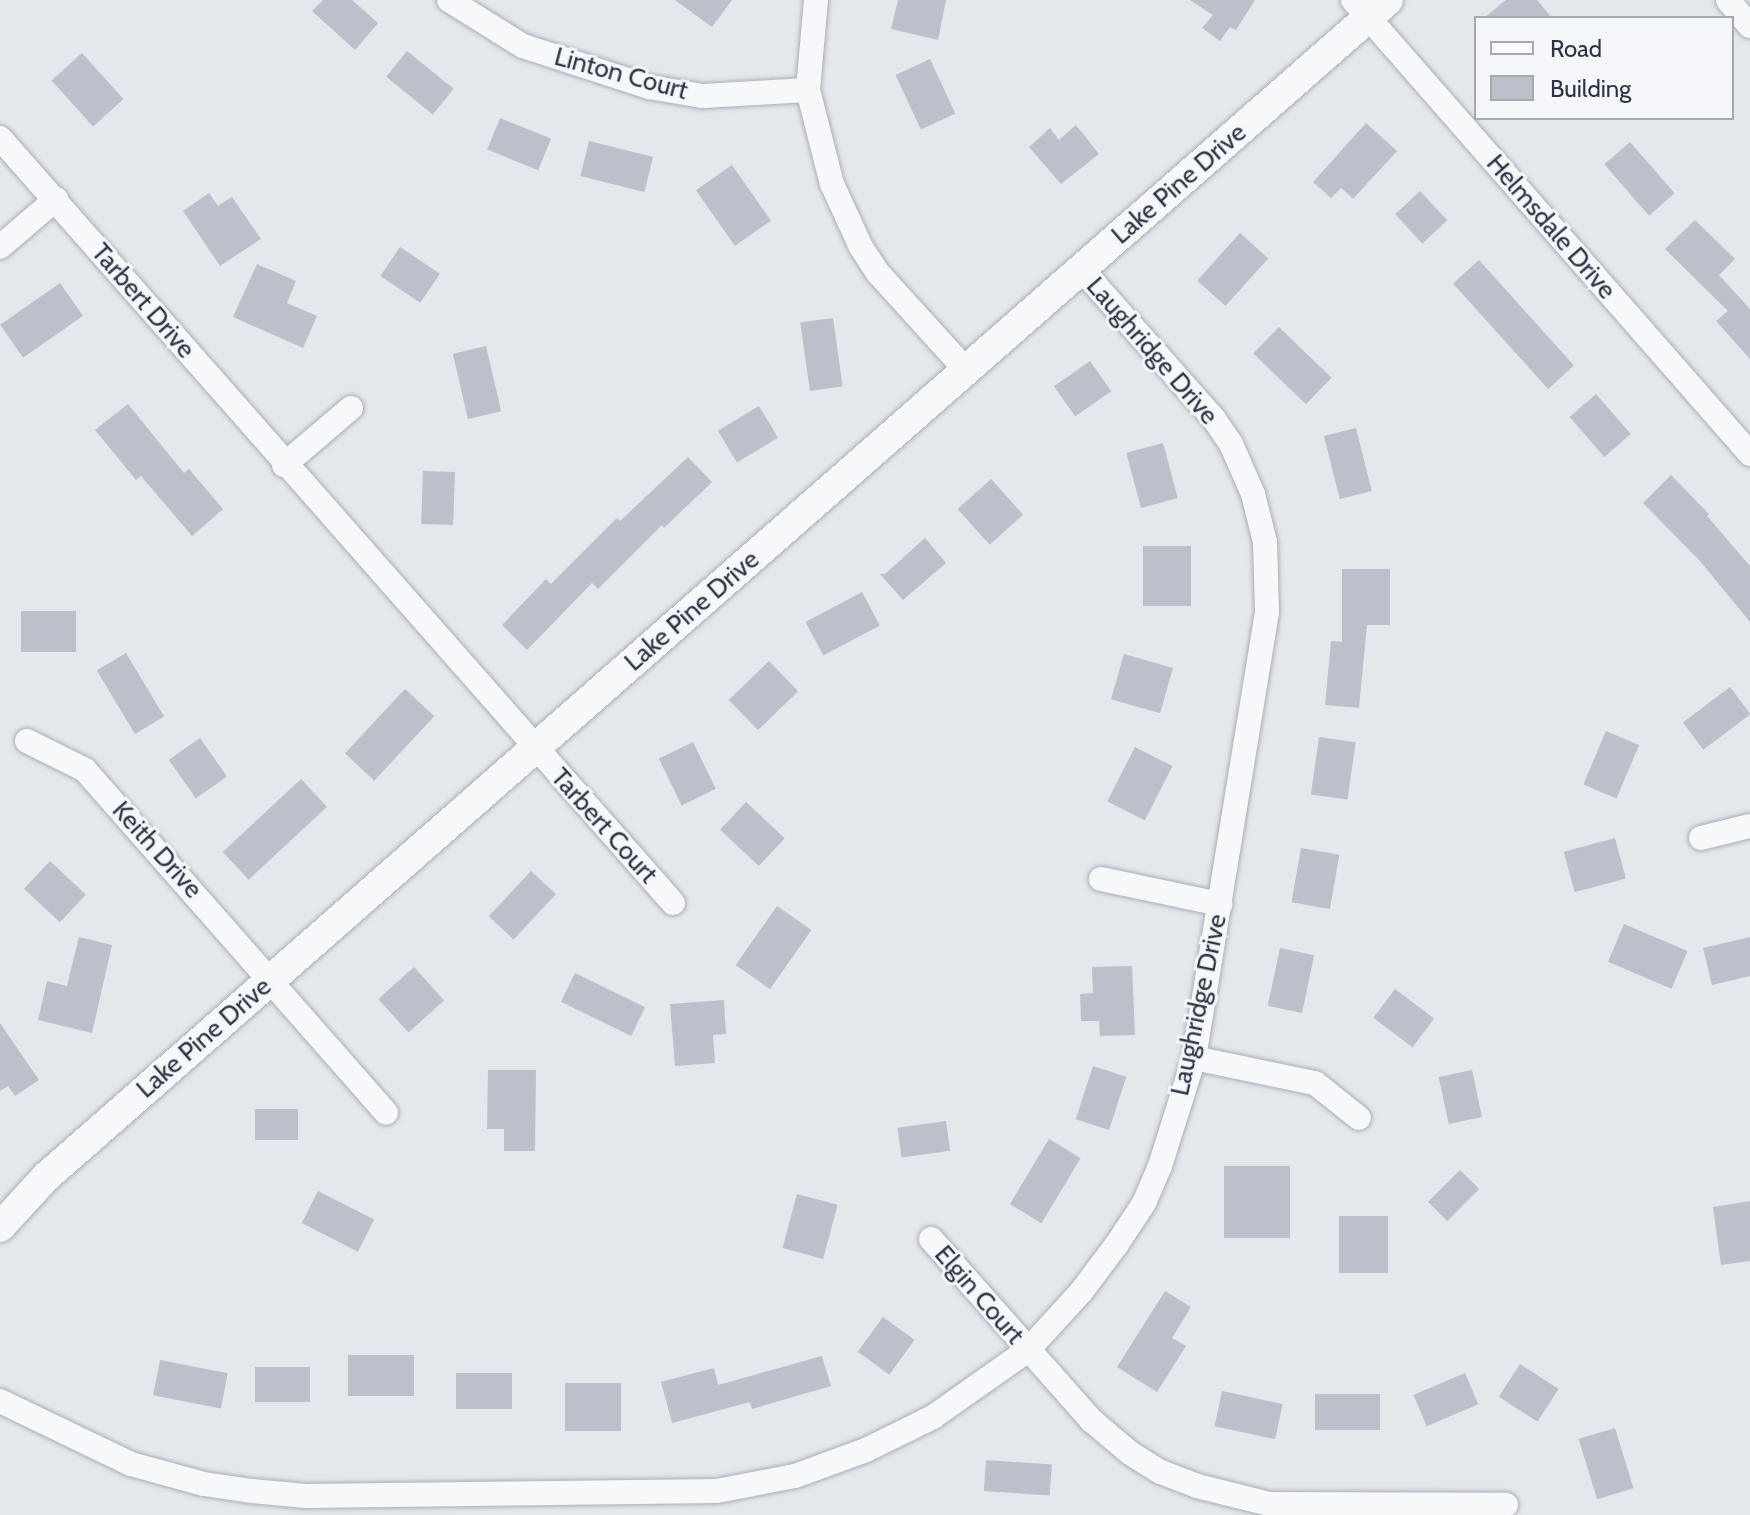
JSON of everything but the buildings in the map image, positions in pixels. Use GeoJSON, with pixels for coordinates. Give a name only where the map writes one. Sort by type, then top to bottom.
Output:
{"type":"FeatureCollection","features":[{"type":"Feature","properties":{"kind":"street","name":"Linton Court"},"geometry":{"type":"LineString","coordinates":[[449,0],[523,46],[649,87],[703,96],[808,90]]}},
{"type":"Feature","properties":{"kind":"street"},"geometry":{"type":"LineString","coordinates":[[816,0],[808,90],[832,184],[861,247],[878,273],[966,370]]}},
{"type":"Feature","properties":{"kind":"street"},"geometry":{"type":"LineString","coordinates":[[1728,0],[1750,26]]}},
{"type":"Feature","properties":{"kind":"street","name":"Lake Pine Drive"},"geometry":{"type":"LineString","coordinates":[[0,1227],[46,1177],[1082,270],[1369,6]]}},
{"type":"Feature","properties":{"kind":"street","name":"Helmsdale Drive"},"geometry":{"type":"LineString","coordinates":[[1369,6],[1750,454]]}},
{"type":"Feature","properties":{"kind":"street","name":"Tarbert Drive"},"geometry":{"type":"LineString","coordinates":[[0,138],[534,749]]}},
{"type":"Feature","properties":{"kind":"street"},"geometry":{"type":"LineString","coordinates":[[0,247],[56,199]]}},
{"type":"Feature","properties":{"kind":"street","name":"Laughridge Drive"},"geometry":{"type":"LineString","coordinates":[[0,1401],[131,1464],[192,1481],[252,1491],[306,1496],[717,1491],[795,1476],[889,1440],[933,1417],[1028,1350],[1081,1292],[1144,1203],[1160,1166],[1194,1058],[1267,612],[1265,542],[1244,471],[1223,432],[1082,270]]}},
{"type":"Feature","properties":{"kind":"street"},"geometry":{"type":"LineString","coordinates":[[284,465],[351,408]]}},
{"type":"Feature","properties":{"kind":"street","name":"Keith Drive"},"geometry":{"type":"LineString","coordinates":[[27,741],[85,770],[272,979],[386,1113]]}},
{"type":"Feature","properties":{"kind":"street","name":"Tarbert Court"},"geometry":{"type":"LineString","coordinates":[[534,749],[673,903]]}},
{"type":"Feature","properties":{"kind":"street"},"geometry":{"type":"LineString","coordinates":[[1701,838],[1750,826]]}},
{"type":"Feature","properties":{"kind":"street"},"geometry":{"type":"LineString","coordinates":[[1101,879],[1220,904]]}},
{"type":"Feature","properties":{"kind":"street"},"geometry":{"type":"LineString","coordinates":[[1194,1058],[1315,1083],[1359,1118]]}},
{"type":"Feature","properties":{"kind":"street","name":"Elgin Court"},"geometry":{"type":"LineString","coordinates":[[931,1239],[1091,1420],[1130,1453],[1161,1472],[1197,1486],[1269,1504],[1506,1505]]}}]}
